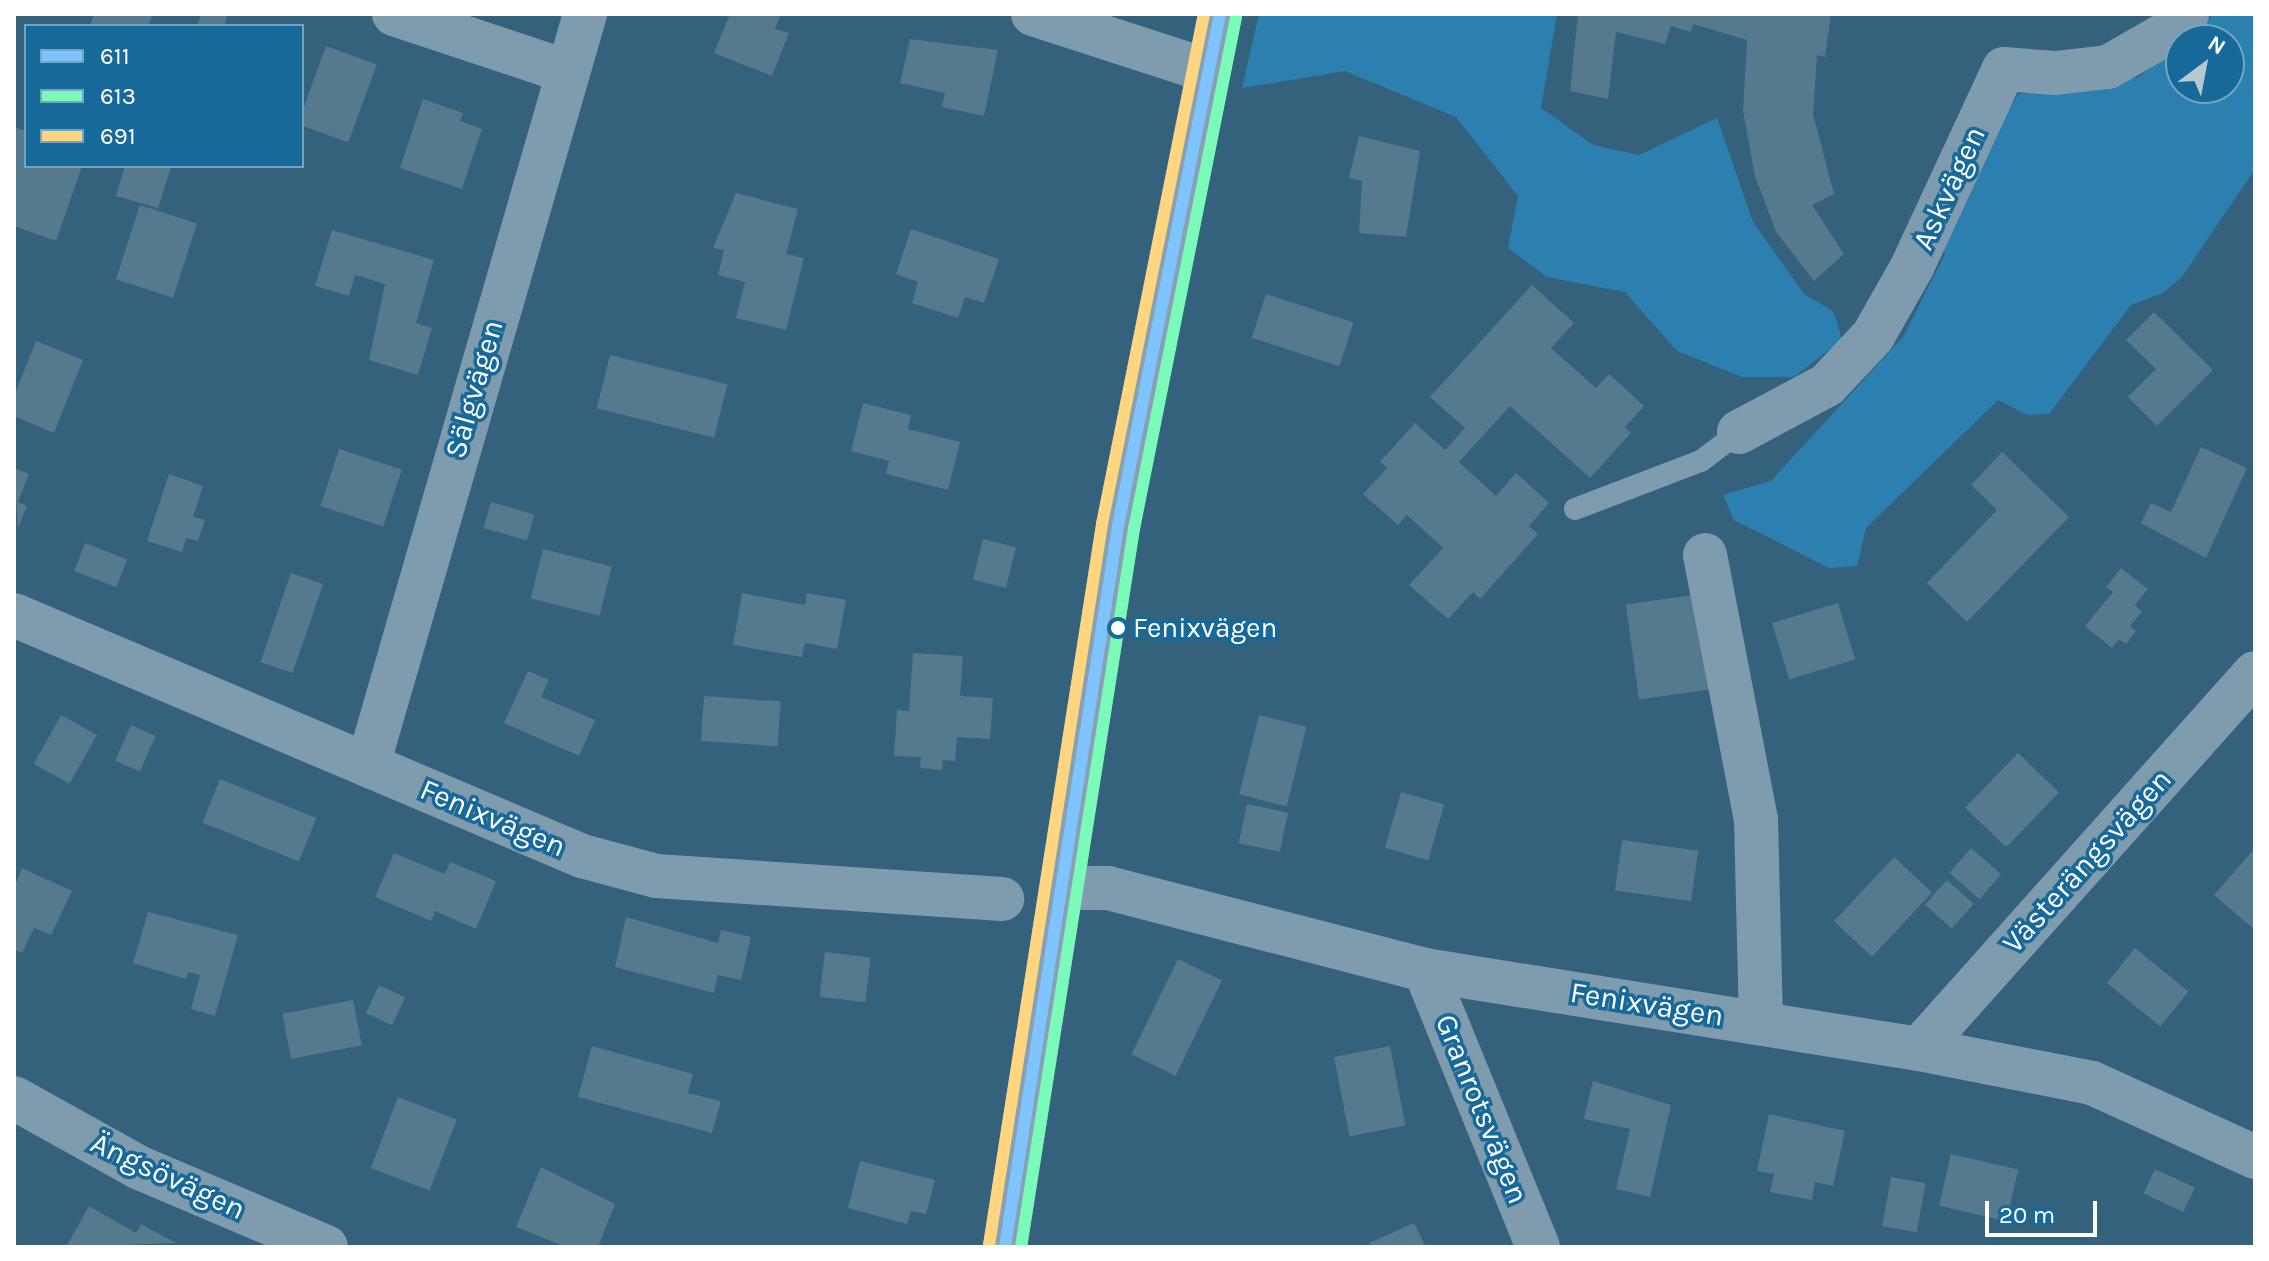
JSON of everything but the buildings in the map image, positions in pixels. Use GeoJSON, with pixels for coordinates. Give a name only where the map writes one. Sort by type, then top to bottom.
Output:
{"type":"FeatureCollection","features":[{"type":"Feature","properties":{"kind":"main road"},"geometry":{"type":"LineString","coordinates":[[1005,1247],[1065,888],[1118,526],[1205,70],[1220,14]]}},
{"type":"Feature","properties":{"kind":"street"},"geometry":{"type":"LineString","coordinates":[[394,14],[565,71]]}},
{"type":"Feature","properties":{"kind":"street","name":"Sälgvägen"},"geometry":{"type":"LineString","coordinates":[[368,765],[565,71],[585,14]]}},
{"type":"Feature","properties":{"kind":"street"},"geometry":{"type":"LineString","coordinates":[[1033,14],[1205,70]]}},
{"type":"Feature","properties":{"kind":"street","name":"Askvägen"},"geometry":{"type":"LineString","coordinates":[[1739,432],[1827,385],[1873,336],[2004,69],[2055,73],[2108,67],[2176,28],[2187,14]]}},
{"type":"Feature","properties":{"kind":"street","name":"Fenixvägen"},"geometry":{"type":"LineString","coordinates":[[1705,555],[1756,819],[1761,1022]]}},
{"type":"Feature","properties":{"kind":"street","name":"Fenixvägen"},"geometry":{"type":"LineString","coordinates":[[14,615],[582,856],[656,876],[1002,899]]}},
{"type":"Feature","properties":{"kind":"street","name":"Västerängsvägen"},"geometry":{"type":"LineString","coordinates":[[1919,1049],[2255,673]]}},
{"type":"Feature","properties":{"kind":"street","name":"Fenixvägen"},"geometry":{"type":"LineString","coordinates":[[1065,888],[1108,888],[1425,970],[1761,1022],[2092,1083],[2255,1157]]}},
{"type":"Feature","properties":{"kind":"street","name":"Granrotsvägen"},"geometry":{"type":"LineString","coordinates":[[1425,970],[1538,1247]]}},
{"type":"Feature","properties":{"kind":"street","name":"Ängsövägen"},"geometry":{"type":"LineString","coordinates":[[14,1098],[140,1168],[326,1247]]}},
{"type":"Feature","properties":{"kind":"lane"},"geometry":{"type":"LineString","coordinates":[[1575,509],[1701,461],[1739,432]]}},
{"type":"Feature","properties":{"kind":"shaded area"},"geometry":{"type":"Polygon","coordinates":[[[1259,14],[1557,14],[1541,108],[1593,145],[1639,155],[1717,118],[1753,222],[1804,294],[1834,312],[1842,340],[1794,377],[1742,377],[1677,351],[1625,292],[1547,277],[1508,248],[1518,196],[1456,117],[1345,71],[1242,88],[1259,14]]]}},
{"type":"Feature","properties":{"kind":"shaded area"},"geometry":{"type":"Polygon","coordinates":[[[2214,14],[2255,14],[2255,169],[2182,277],[2163,293],[2131,305],[2049,414],[2027,415],[1998,400],[1866,528],[1857,566],[1829,568],[1734,520],[1723,495],[1771,481],[1903,337],[1945,254],[1940,235],[1982,147],[2019,94],[2138,77],[2165,58],[2165,104],[2245,104],[2245,24],[2204,24],[2214,14]]]}},
{"type":"Feature","properties":{"kind":"transit line","name":"691"},"geometry":{"type":"LineString","coordinates":[[989,1245],[1102,524],[1204,14]]}},
{"type":"Feature","properties":{"kind":"transit line","name":"611"},"geometry":{"type":"LineString","coordinates":[[1005,1247],[1118,526],[1220,14]]}},
{"type":"Feature","properties":{"kind":"transit line","name":"613"},"geometry":{"type":"LineString","coordinates":[[1021,1247],[1134,529],[1236,17]]}},
{"type":"Feature","properties":{"kind":"place","name":"Fenixvägen"},"geometry":{"type":"Point","coordinates":[1118,628]}}]}
